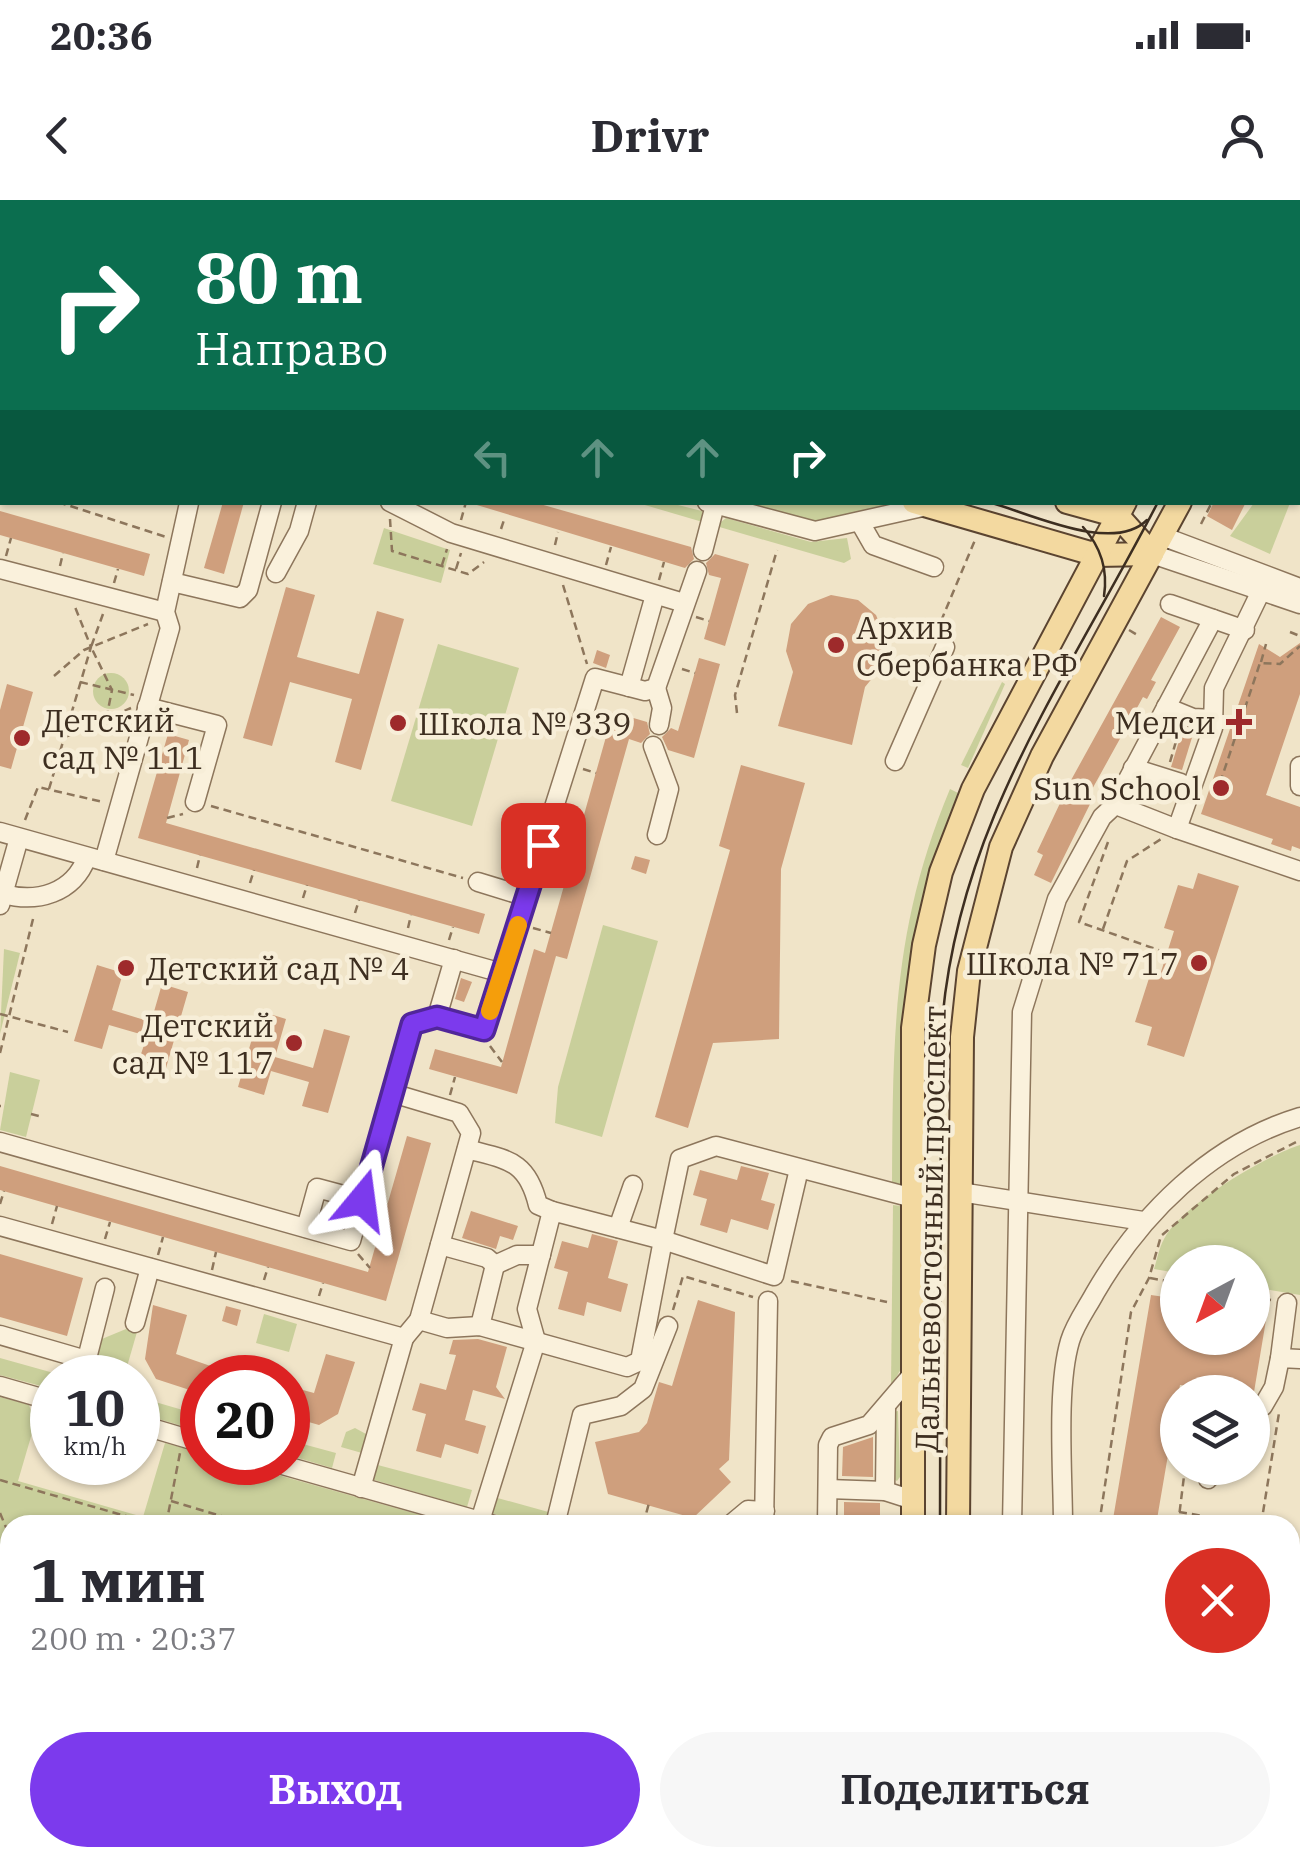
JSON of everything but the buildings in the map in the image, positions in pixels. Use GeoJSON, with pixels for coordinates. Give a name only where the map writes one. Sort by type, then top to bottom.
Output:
{"type":"FeatureCollection","features":[{"type":"Feature","properties":{"kind":"main road"},"geometry":{"type":"LineString","coordinates":[[924,505],[1097,555],[1157,545]]}},
{"type":"Feature","properties":{"kind":"main road"},"geometry":{"type":"LineString","coordinates":[[1090,505],[1122,509],[1157,545]]}},
{"type":"Feature","properties":{"kind":"main road","name":"Дальневосточный проспект"},"geometry":{"type":"LineString","coordinates":[[958,1515],[962,1037],[969,971],[1001,846],[1042,756],[1178,505]]}},
{"type":"Feature","properties":{"kind":"main road","name":"Дальневосточный проспект"},"geometry":{"type":"LineString","coordinates":[[912,1515],[913,1028],[924,946],[941,872],[973,789],[1122,509]]}},
{"type":"Feature","properties":{"kind":"street"},"geometry":{"type":"LineString","coordinates":[[189,505],[164,612],[170,628],[148,707],[95,859],[53,895],[2,900],[9,835],[95,859],[454,959],[502,973]]}},
{"type":"Feature","properties":{"kind":"street"},"geometry":{"type":"LineString","coordinates":[[172,582],[240,598],[248,590],[271,505]]}},
{"type":"Feature","properties":{"kind":"street"},"geometry":{"type":"LineString","coordinates":[[276,573],[300,531],[307,505]]}},
{"type":"Feature","properties":{"kind":"street"},"geometry":{"type":"LineString","coordinates":[[395,505],[451,533],[684,603]]}},
{"type":"Feature","properties":{"kind":"street"},"geometry":{"type":"LineString","coordinates":[[703,551],[711,505]]}},
{"type":"Feature","properties":{"kind":"street"},"geometry":{"type":"LineString","coordinates":[[715,505],[815,531],[861,524],[918,505]]}},
{"type":"Feature","properties":{"kind":"street"},"geometry":{"type":"LineString","coordinates":[[861,524],[873,545],[934,567]]}},
{"type":"Feature","properties":{"kind":"street"},"geometry":{"type":"LineString","coordinates":[[1157,545],[1300,588]]}},
{"type":"Feature","properties":{"kind":"street"},"geometry":{"type":"LineString","coordinates":[[1157,545],[1300,604]]}},
{"type":"Feature","properties":{"kind":"street"},"geometry":{"type":"LineString","coordinates":[[0,569],[164,612]]}},
{"type":"Feature","properties":{"kind":"street"},"geometry":{"type":"LineString","coordinates":[[659,725],[662,708],[656,688],[697,572]]}},
{"type":"Feature","properties":{"kind":"street"},"geometry":{"type":"LineString","coordinates":[[1177,829],[1213,719],[1214,688],[1261,591]]}},
{"type":"Feature","properties":{"kind":"street"},"geometry":{"type":"LineString","coordinates":[[629,687],[655,595]]}},
{"type":"Feature","properties":{"kind":"street"},"geometry":{"type":"LineString","coordinates":[[1170,604],[1245,630]]}},
{"type":"Feature","properties":{"kind":"street"},"geometry":{"type":"LineString","coordinates":[[1012,1515],[1022,1012],[1057,900],[1093,841],[1102,817],[1117,803],[1213,619]]}},
{"type":"Feature","properties":{"kind":"street"},"geometry":{"type":"LineString","coordinates":[[895,761],[945,647]]}},
{"type":"Feature","properties":{"kind":"street"},"geometry":{"type":"LineString","coordinates":[[0,1142],[351,1241],[412,1024],[437,1017],[484,1030],[594,678],[645,692],[656,688]]}},
{"type":"Feature","properties":{"kind":"street"},"geometry":{"type":"LineString","coordinates":[[148,707],[217,726],[195,802]]}},
{"type":"Feature","properties":{"kind":"street"},"geometry":{"type":"LineString","coordinates":[[1166,707],[1213,719]]}},
{"type":"Feature","properties":{"kind":"street"},"geometry":{"type":"LineString","coordinates":[[653,746],[669,788],[657,834]]}},
{"type":"Feature","properties":{"kind":"street"},"geometry":{"type":"LineString","coordinates":[[1300,766],[1300,786]]}},
{"type":"Feature","properties":{"kind":"street"},"geometry":{"type":"LineString","coordinates":[[1134,768],[1173,780]]}},
{"type":"Feature","properties":{"kind":"street"},"geometry":{"type":"LineString","coordinates":[[1117,803],[1177,829],[1300,871]]}},
{"type":"Feature","properties":{"kind":"street"},"geometry":{"type":"LineString","coordinates":[[478,882],[527,897]]}},
{"type":"Feature","properties":{"kind":"street"},"geometry":{"type":"LineString","coordinates":[[437,1017],[454,959]]}},
{"type":"Feature","properties":{"kind":"street"},"geometry":{"type":"LineString","coordinates":[[361,1488],[404,1338],[419,1320],[471,1134],[460,1112],[392,1093]]}},
{"type":"Feature","properties":{"kind":"street"},"geometry":{"type":"LineString","coordinates":[[1063,1515],[1063,1414],[1070,1342],[1142,1220],[1210,1162],[1260,1132],[1300,1116]]}},
{"type":"Feature","properties":{"kind":"street"},"geometry":{"type":"LineString","coordinates":[[419,1320],[447,1328],[480,1326],[635,1367],[680,1159],[716,1146],[913,1198]]}},
{"type":"Feature","properties":{"kind":"street"},"geometry":{"type":"LineString","coordinates":[[467,1149],[508,1160],[527,1173],[538,1204],[552,1211],[663,1240],[774,1276],[799,1169]]}},
{"type":"Feature","properties":{"kind":"street"},"geometry":{"type":"LineString","coordinates":[[618,1228],[633,1185]]}},
{"type":"Feature","properties":{"kind":"street"},"geometry":{"type":"LineString","coordinates":[[306,1228],[317,1188],[362,1200]]}},
{"type":"Feature","properties":{"kind":"street"},"geometry":{"type":"LineString","coordinates":[[960,1192],[1017,1204],[1142,1220]]}},
{"type":"Feature","properties":{"kind":"street"},"geometry":{"type":"LineString","coordinates":[[489,1515],[536,1341],[527,1309],[552,1211]]}},
{"type":"Feature","properties":{"kind":"street"},"geometry":{"type":"LineString","coordinates":[[0,1226],[404,1338]]}},
{"type":"Feature","properties":{"kind":"street"},"geometry":{"type":"LineString","coordinates":[[440,1245],[487,1258],[495,1265]]}},
{"type":"Feature","properties":{"kind":"street"},"geometry":{"type":"LineString","coordinates":[[495,1265],[517,1255],[540,1255]]}},
{"type":"Feature","properties":{"kind":"street"},"geometry":{"type":"LineString","coordinates":[[480,1326],[495,1265]]}},
{"type":"Feature","properties":{"kind":"street"},"geometry":{"type":"LineString","coordinates":[[135,1323],[150,1268]]}},
{"type":"Feature","properties":{"kind":"street"},"geometry":{"type":"LineString","coordinates":[[88,1355],[105,1288]]}},
{"type":"Feature","properties":{"kind":"street"},"geometry":{"type":"LineString","coordinates":[[765,1515],[768,1301]]}},
{"type":"Feature","properties":{"kind":"street"},"geometry":{"type":"LineString","coordinates":[[1270,1394],[1280,1358],[1287,1304]]}},
{"type":"Feature","properties":{"kind":"street"},"geometry":{"type":"LineString","coordinates":[[557,1515],[582,1414],[621,1406],[643,1388],[668,1326]]}},
{"type":"Feature","properties":{"kind":"street"},"geometry":{"type":"LineString","coordinates":[[0,1335],[49,1355]]}},
{"type":"Feature","properties":{"kind":"street"},"geometry":{"type":"LineString","coordinates":[[1280,1358],[1300,1360]]}},
{"type":"Feature","properties":{"kind":"street"},"geometry":{"type":"LineString","coordinates":[[827,1515],[832,1436],[869,1425],[911,1376]]}},
{"type":"Feature","properties":{"kind":"street"},"geometry":{"type":"LineString","coordinates":[[0,1386],[30,1394]]}},
{"type":"Feature","properties":{"kind":"street"},"geometry":{"type":"LineString","coordinates":[[885,1491],[886,1408]]}},
{"type":"Feature","properties":{"kind":"street"},"geometry":{"type":"LineString","coordinates":[[310,1473],[458,1515]]}},
{"type":"Feature","properties":{"kind":"street"},"geometry":{"type":"LineString","coordinates":[[828,1489],[885,1491],[912,1500]]}},
{"type":"Feature","properties":{"kind":"path"},"geometry":{"type":"LineString","coordinates":[[67,505],[181,541]]}},
{"type":"Feature","properties":{"kind":"path"},"geometry":{"type":"LineString","coordinates":[[391,505],[392,551],[468,574],[492,556],[496,546]]}},
{"type":"Feature","properties":{"kind":"path"},"geometry":{"type":"LineString","coordinates":[[1200,524],[1210,505]]}},
{"type":"Feature","properties":{"kind":"path"},"geometry":{"type":"LineString","coordinates":[[945,647],[934,631],[976,538]]}},
{"type":"Feature","properties":{"kind":"path"},"geometry":{"type":"LineString","coordinates":[[737,713],[734,695],[777,550]]}},
{"type":"Feature","properties":{"kind":"path"},"geometry":{"type":"LineString","coordinates":[[563,585],[594,678]]}},
{"type":"Feature","properties":{"kind":"path"},"geometry":{"type":"LineString","coordinates":[[66,587],[112,690],[106,720]]}},
{"type":"Feature","properties":{"kind":"path"},"geometry":{"type":"LineString","coordinates":[[49,789],[108,599]]}},
{"type":"Feature","properties":{"kind":"path"},"geometry":{"type":"LineString","coordinates":[[54,676],[91,646],[162,618],[164,612]]}},
{"type":"Feature","properties":{"kind":"path"},"geometry":{"type":"LineString","coordinates":[[1128,630],[1139,636]]}},
{"type":"Feature","properties":{"kind":"path"},"geometry":{"type":"LineString","coordinates":[[1290,632],[1300,636]]}},
{"type":"Feature","properties":{"kind":"path"},"geometry":{"type":"LineString","coordinates":[[1220,782],[1266,644]]}},
{"type":"Feature","properties":{"kind":"path"},"geometry":{"type":"LineString","coordinates":[[1260,664],[1280,664],[1300,646]]}},
{"type":"Feature","properties":{"kind":"path"},"geometry":{"type":"LineString","coordinates":[[80,682],[128,694]]}},
{"type":"Feature","properties":{"kind":"path"},"geometry":{"type":"LineString","coordinates":[[64,738],[136,706],[148,707]]}},
{"type":"Feature","properties":{"kind":"path"},"geometry":{"type":"LineString","coordinates":[[1173,780],[1184,714]]}},
{"type":"Feature","properties":{"kind":"path"},"geometry":{"type":"LineString","coordinates":[[9,835],[38,787],[109,804]]}},
{"type":"Feature","properties":{"kind":"path"},"geometry":{"type":"LineString","coordinates":[[195,802],[478,882]]}},
{"type":"Feature","properties":{"kind":"path"},"geometry":{"type":"LineString","coordinates":[[1103,930],[1127,860],[1177,829]]}},
{"type":"Feature","properties":{"kind":"path"},"geometry":{"type":"LineString","coordinates":[[0,1052],[38,899]]}},
{"type":"Feature","properties":{"kind":"path"},"geometry":{"type":"LineString","coordinates":[[518,924],[551,933]]}},
{"type":"Feature","properties":{"kind":"path"},"geometry":{"type":"LineString","coordinates":[[1109,933],[1167,953]]}},
{"type":"Feature","properties":{"kind":"path"},"geometry":{"type":"LineString","coordinates":[[0,1014],[68,1032]]}},
{"type":"Feature","properties":{"kind":"path"},"geometry":{"type":"LineString","coordinates":[[484,1030],[502,1062]]}},
{"type":"Feature","properties":{"kind":"path"},"geometry":{"type":"LineString","coordinates":[[32,1114],[43,1117]]}},
{"type":"Feature","properties":{"kind":"path"},"geometry":{"type":"LineString","coordinates":[[1101,1515],[1131,1312],[1149,1278],[1162,1236],[1234,1174],[1300,1140]]}},
{"type":"Feature","properties":{"kind":"path"},"geometry":{"type":"LineString","coordinates":[[0,1204],[4,1191]]}},
{"type":"Feature","properties":{"kind":"path"},"geometry":{"type":"LineString","coordinates":[[668,1326],[683,1276],[768,1301]]}},
{"type":"Feature","properties":{"kind":"path"},"geometry":{"type":"LineString","coordinates":[[774,1276],[887,1302]]}},
{"type":"Feature","properties":{"kind":"path"},"geometry":{"type":"LineString","coordinates":[[1149,1278],[1160,1280]]}},
{"type":"Feature","properties":{"kind":"path"},"geometry":{"type":"LineString","coordinates":[[1270,1301],[1287,1304]]}},
{"type":"Feature","properties":{"kind":"path"},"geometry":{"type":"LineString","coordinates":[[1263,1515],[1280,1401],[1274,1387]]}},
{"type":"Feature","properties":{"kind":"path"},"geometry":{"type":"LineString","coordinates":[[166,1515],[180,1456]]}},
{"type":"Feature","properties":{"kind":"path"},"geometry":{"type":"LineString","coordinates":[[0,1480],[118,1515]]}},
{"type":"Feature","properties":{"kind":"path"},"geometry":{"type":"LineString","coordinates":[[1179,1515],[1182,1485]]}},
{"type":"Feature","properties":{"kind":"path"},"geometry":{"type":"LineString","coordinates":[[170,1501],[217,1515]]}},
{"type":"Feature","properties":{"kind":"path"},"geometry":{"type":"LineString","coordinates":[[646,1515],[649,1503]]}},
{"type":"Feature","properties":{"kind":"path"},"geometry":{"type":"LineString","coordinates":[[1179,1512],[1198,1515]]}},
{"type":"Feature","properties":{"kind":"green space"},"geometry":{"type":"Polygon","coordinates":[[[645,505],[678,505],[702,511],[706,523],[645,505]]]}},
{"type":"Feature","properties":{"kind":"green space"},"geometry":{"type":"Polygon","coordinates":[[[752,505],[884,508],[820,523],[752,505]]]}},
{"type":"Feature","properties":{"kind":"green space"},"geometry":{"type":"Polygon","coordinates":[[[1253,505],[1289,505],[1270,554],[1230,536],[1253,505]]]}},
{"type":"Feature","properties":{"kind":"green space"},"geometry":{"type":"Polygon","coordinates":[[[726,518],[811,542],[847,538],[851,559],[844,563],[716,526],[726,518]]]}},
{"type":"Feature","properties":{"kind":"green space"},"geometry":{"type":"Polygon","coordinates":[[[384,528],[450,550],[441,583],[373,564],[384,528]]]}},
{"type":"Feature","properties":{"kind":"green space"},"geometry":{"type":"Polygon","coordinates":[[[438,644],[519,668],[472,826],[391,801],[438,644]]]}},
{"type":"Feature","properties":{"kind":"green space"},"geometry":{"type":"Polygon","coordinates":[[[111,673],[123,679],[129,691],[123,703],[111,709],[99,703],[93,691],[99,679],[111,673]]]}},
{"type":"Feature","properties":{"kind":"green space"},"geometry":{"type":"Polygon","coordinates":[[[1002,682],[1005,684],[968,768],[961,765],[1002,682]]]}},
{"type":"Feature","properties":{"kind":"green space"},"geometry":{"type":"Polygon","coordinates":[[[950,789],[958,793],[925,893],[908,989],[901,1086],[900,1191],[892,1191],[899,987],[916,890],[950,789]]]}},
{"type":"Feature","properties":{"kind":"green space"},"geometry":{"type":"Polygon","coordinates":[[[603,925],[658,941],[602,1137],[555,1123],[558,1087],[603,925]]]}},
{"type":"Feature","properties":{"kind":"green space"},"geometry":{"type":"Polygon","coordinates":[[[4,949],[20,953],[0,1034],[4,949]]]}},
{"type":"Feature","properties":{"kind":"green space"},"geometry":{"type":"Polygon","coordinates":[[[10,1072],[40,1080],[26,1137],[0,1130],[10,1072]]]}},
{"type":"Feature","properties":{"kind":"green space"},"geometry":{"type":"Polygon","coordinates":[[[1300,1145],[1300,1295],[1270,1290],[1270,1245],[1161,1245],[1173,1226],[1205,1198],[1300,1145]]]}},
{"type":"Feature","properties":{"kind":"green space"},"geometry":{"type":"Polygon","coordinates":[[[893,1205],[901,1206],[901,1369],[891,1386],[893,1205]]]}},
{"type":"Feature","properties":{"kind":"green space"},"geometry":{"type":"Polygon","coordinates":[[[1160,1248],[1160,1270],[1154,1269],[1160,1248]]]}},
{"type":"Feature","properties":{"kind":"green space"},"geometry":{"type":"Polygon","coordinates":[[[264,1314],[297,1324],[289,1352],[256,1343],[264,1314]]]}},
{"type":"Feature","properties":{"kind":"green space"},"geometry":{"type":"Polygon","coordinates":[[[126,1329],[137,1332],[130,1355],[93,1355],[97,1341],[126,1329]]]}},
{"type":"Feature","properties":{"kind":"green space"},"geometry":{"type":"Polygon","coordinates":[[[0,1358],[30,1366],[30,1383],[0,1375],[0,1358]]]}},
{"type":"Feature","properties":{"kind":"green space"},"geometry":{"type":"Polygon","coordinates":[[[0,1397],[29,1405],[30,1440],[18,1481],[136,1515],[0,1515],[0,1397]]]}},
{"type":"Feature","properties":{"kind":"green space"},"geometry":{"type":"Polygon","coordinates":[[[160,1403],[180,1409],[180,1425],[160,1419],[160,1403]]]}},
{"type":"Feature","properties":{"kind":"green space"},"geometry":{"type":"Polygon","coordinates":[[[898,1411],[897,1481],[892,1478],[893,1412],[898,1411]]]}},
{"type":"Feature","properties":{"kind":"green space"},"geometry":{"type":"Polygon","coordinates":[[[355,1428],[366,1434],[362,1453],[341,1447],[346,1432],[355,1428]]]}},
{"type":"Feature","properties":{"kind":"green space"},"geometry":{"type":"Polygon","coordinates":[[[165,1443],[180,1447],[180,1485],[310,1484],[420,1515],[144,1515],[153,1485],[160,1485],[165,1443]]]}},
{"type":"Feature","properties":{"kind":"green space"},"geometry":{"type":"Polygon","coordinates":[[[310,1446],[336,1453],[332,1468],[310,1462],[310,1446]]]}},
{"type":"Feature","properties":{"kind":"green space"},"geometry":{"type":"Polygon","coordinates":[[[374,1464],[472,1490],[467,1507],[371,1479],[374,1464]]]}},
{"type":"Feature","properties":{"kind":"green space"},"geometry":{"type":"Polygon","coordinates":[[[494,1497],[552,1513],[498,1515],[491,1513],[494,1497]]]}},
{"type":"Feature","properties":{"kind":"tram line"},"geometry":{"type":"LineString","coordinates":[[998,505],[1093,532],[1114,533],[1147,520]]}},
{"type":"Feature","properties":{"kind":"tram line"},"geometry":{"type":"LineString","coordinates":[[940,1515],[941,1036],[950,961],[967,890],[1020,758],[1156,505]]}},
{"type":"Feature","properties":{"kind":"tram line"},"geometry":{"type":"LineString","coordinates":[[1083,527],[1102,559],[1104,596]]}},
{"type":"Feature","properties":{"kind":"slow traffic"},"geometry":{"type":"LineString","coordinates":[[490,1011],[518,925]]}},
{"type":"Feature","properties":{"kind":"place","name":"Архив Сбербанка РФ"},"geometry":{"type":"Point","coordinates":[836,645]}},
{"type":"Feature","properties":{"kind":"place","name":"Медси"},"geometry":{"type":"Point","coordinates":[1239,722]}},
{"type":"Feature","properties":{"kind":"place","name":"Школа № 339"},"geometry":{"type":"Point","coordinates":[398,723]}},
{"type":"Feature","properties":{"kind":"place","name":"Детский сад № 111"},"geometry":{"type":"Point","coordinates":[22,738]}},
{"type":"Feature","properties":{"kind":"place","name":"Sun School"},"geometry":{"type":"Point","coordinates":[1221,788]}},
{"type":"Feature","properties":{"kind":"place","name":"Школа № 717"},"geometry":{"type":"Point","coordinates":[1199,963]}},
{"type":"Feature","properties":{"kind":"place","name":"Детский сад № 4"},"geometry":{"type":"Point","coordinates":[126,968]}},
{"type":"Feature","properties":{"kind":"place","name":"Детский сад № 117"},"geometry":{"type":"Point","coordinates":[294,1043]}},
{"type":"Feature","properties":{"kind":"route"},"geometry":{"type":"LineString","coordinates":[[362,1200],[412,1024],[437,1017],[484,1030],[543,845]]}}]}
